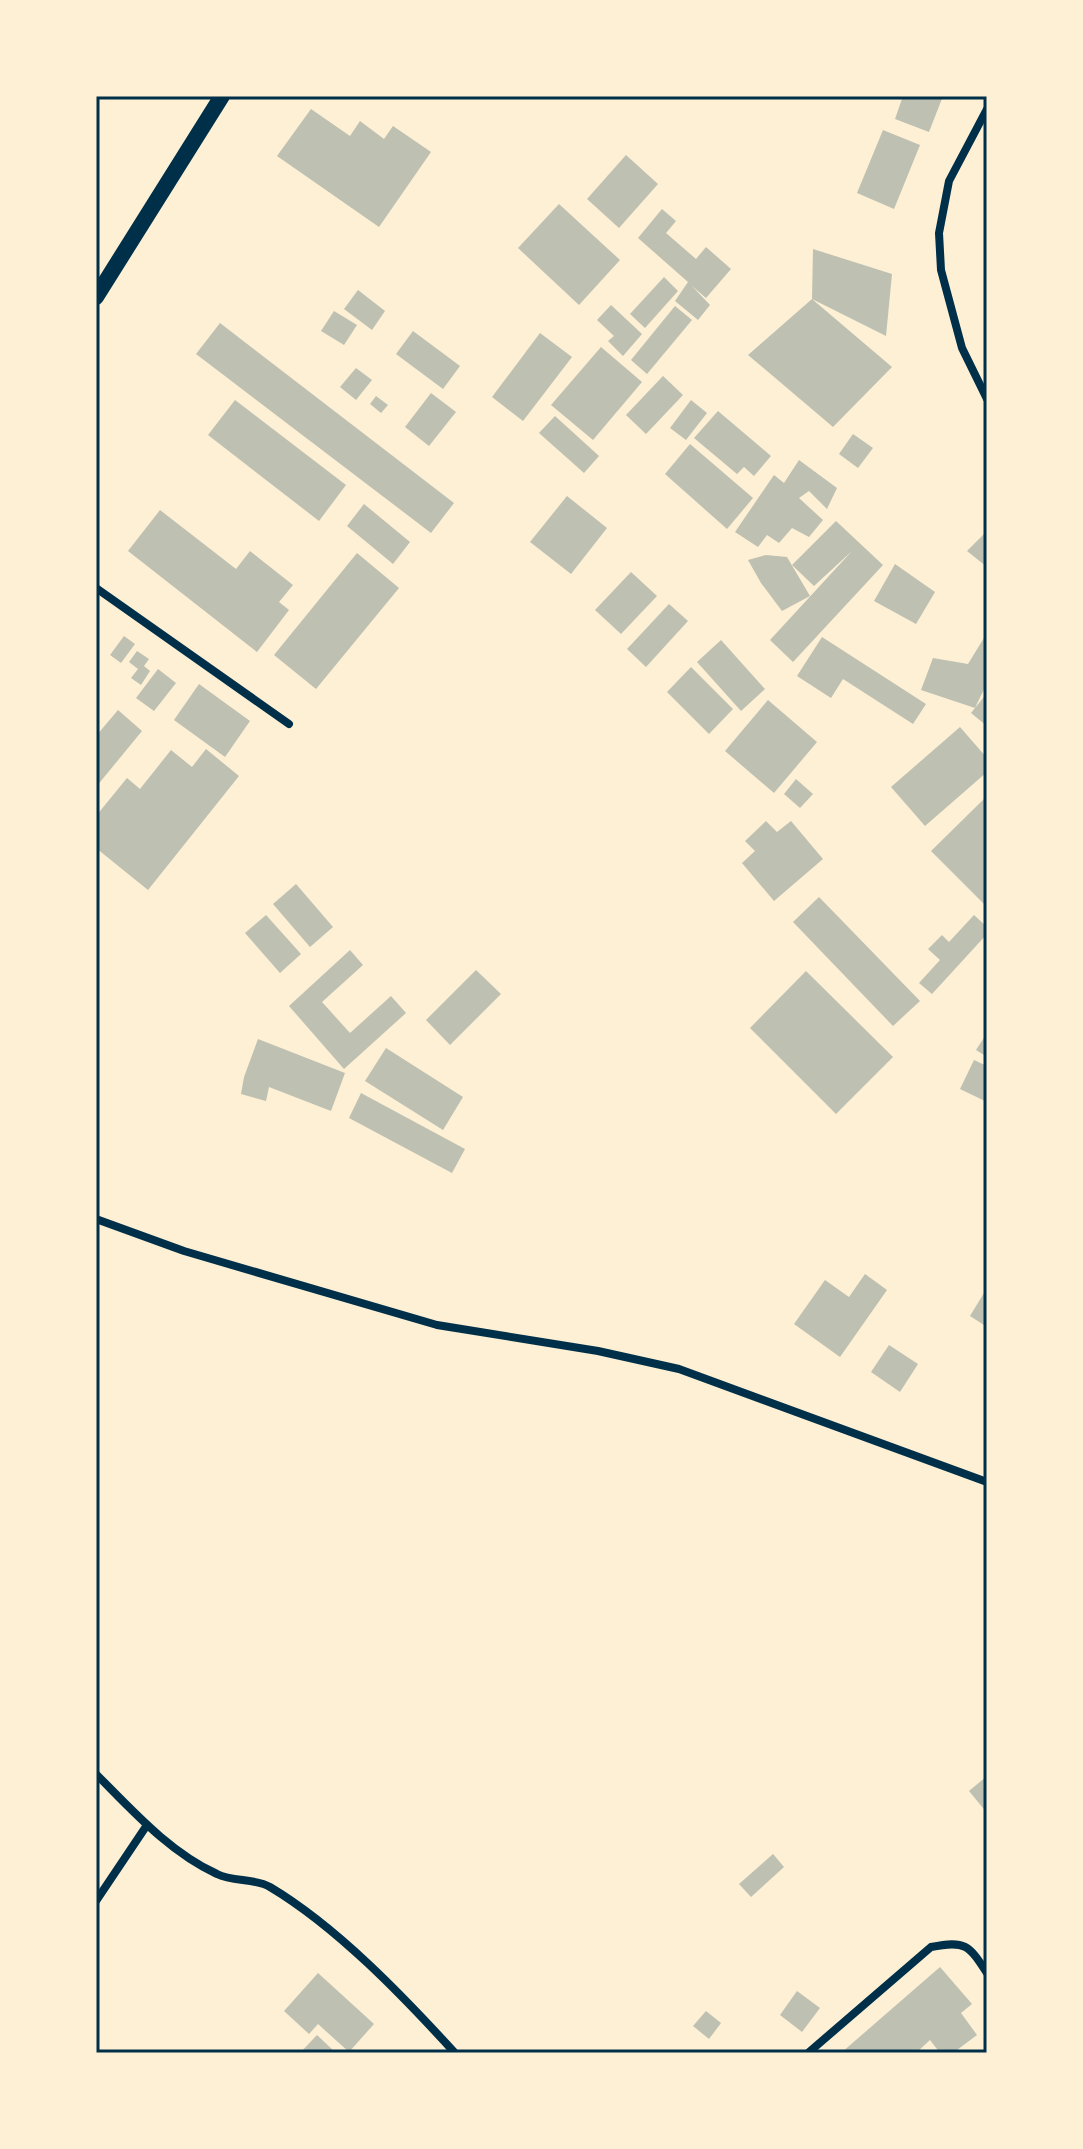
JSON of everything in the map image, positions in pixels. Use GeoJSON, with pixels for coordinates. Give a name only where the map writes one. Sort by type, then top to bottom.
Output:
{"type":"FeatureCollection","features":[{"type":"Feature","properties":{"kind":"main road"},"geometry":{"type":"LineString","coordinates":[[96,297],[222,96]]}},
{"type":"Feature","properties":{"kind":"street"},"geometry":{"type":"LineString","coordinates":[[987,109],[949,181],[939,233],[941,270],[962,348],[987,399]]}},
{"type":"Feature","properties":{"kind":"street"},"geometry":{"type":"LineString","coordinates":[[96,588],[289,724]]}},
{"type":"Feature","properties":{"kind":"street"},"geometry":{"type":"LineString","coordinates":[[96,1219],[184,1251],[437,1325],[598,1351],[679,1369],[987,1482]]}},
{"type":"Feature","properties":{"kind":"street"},"geometry":{"type":"LineString","coordinates":[[96,1774],[147,1825],[194,1862],[221,1876],[266,1885],[310,1914],[428,2023],[455,2053]]}},
{"type":"Feature","properties":{"kind":"street"},"geometry":{"type":"LineString","coordinates":[[96,1901],[147,1825]]}},
{"type":"Feature","properties":{"kind":"street"},"geometry":{"type":"LineString","coordinates":[[808,2053],[931,1947],[953,1943],[972,1950],[987,1973]]}},
{"type":"Feature","properties":{"kind":"building"},"geometry":{"type":"Polygon","coordinates":[[[903,96],[943,96],[929,132],[895,119],[903,96]]]}},
{"type":"Feature","properties":{"kind":"building"},"geometry":{"type":"Polygon","coordinates":[[[311,109],[350,136],[360,121],[384,139],[393,126],[431,152],[379,227],[277,156],[311,109]]]}},
{"type":"Feature","properties":{"kind":"building"},"geometry":{"type":"Polygon","coordinates":[[[883,130],[920,145],[894,209],[857,193],[883,130]]]}},
{"type":"Feature","properties":{"kind":"building"},"geometry":{"type":"Polygon","coordinates":[[[626,155],[658,184],[619,228],[587,199],[626,155]]]}},
{"type":"Feature","properties":{"kind":"building"},"geometry":{"type":"Polygon","coordinates":[[[559,204],[620,260],[579,305],[518,248],[559,204]]]}},
{"type":"Feature","properties":{"kind":"building"},"geometry":{"type":"Polygon","coordinates":[[[662,209],[676,221],[666,233],[696,259],[706,247],[731,269],[706,298],[692,286],[710,305],[698,320],[675,301],[688,282],[638,238],[662,209]]]}},
{"type":"Feature","properties":{"kind":"building"},"geometry":{"type":"Polygon","coordinates":[[[813,249],[892,274],[886,336],[812,299],[813,249]]]}},
{"type":"Feature","properties":{"kind":"building"},"geometry":{"type":"Polygon","coordinates":[[[664,277],[678,291],[645,328],[630,314],[664,277]]]}},
{"type":"Feature","properties":{"kind":"building"},"geometry":{"type":"Polygon","coordinates":[[[358,290],[385,311],[372,330],[344,309],[358,290]]]}},
{"type":"Feature","properties":{"kind":"building"},"geometry":{"type":"Polygon","coordinates":[[[812,299],[892,367],[833,427],[748,355],[812,299]]]}},
{"type":"Feature","properties":{"kind":"building"},"geometry":{"type":"Polygon","coordinates":[[[611,305],[642,334],[623,356],[608,341],[614,336],[597,320],[611,305]]]}},
{"type":"Feature","properties":{"kind":"building"},"geometry":{"type":"Polygon","coordinates":[[[675,306],[692,320],[647,374],[631,360],[675,306]]]}},
{"type":"Feature","properties":{"kind":"building"},"geometry":{"type":"Polygon","coordinates":[[[334,311],[357,325],[344,345],[321,331],[334,311]]]}},
{"type":"Feature","properties":{"kind":"building"},"geometry":{"type":"Polygon","coordinates":[[[220,323],[454,503],[431,533],[196,354],[220,323]]]}},
{"type":"Feature","properties":{"kind":"building"},"geometry":{"type":"Polygon","coordinates":[[[413,331],[460,366],[443,389],[396,354],[413,331]]]}},
{"type":"Feature","properties":{"kind":"building"},"geometry":{"type":"Polygon","coordinates":[[[540,333],[572,357],[523,421],[492,397],[540,333]]]}},
{"type":"Feature","properties":{"kind":"building"},"geometry":{"type":"Polygon","coordinates":[[[601,347],[642,382],[593,440],[551,405],[601,347]]]}},
{"type":"Feature","properties":{"kind":"building"},"geometry":{"type":"Polygon","coordinates":[[[356,368],[372,380],[356,400],[340,387],[356,368]]]}},
{"type":"Feature","properties":{"kind":"building"},"geometry":{"type":"Polygon","coordinates":[[[663,376],[683,395],[646,434],[626,415],[663,376]]]}},
{"type":"Feature","properties":{"kind":"building"},"geometry":{"type":"Polygon","coordinates":[[[431,393],[456,412],[429,446],[405,427],[431,393]]]}},
{"type":"Feature","properties":{"kind":"building"},"geometry":{"type":"Polygon","coordinates":[[[376,396],[388,405],[381,413],[370,404],[376,396]]]}},
{"type":"Feature","properties":{"kind":"building"},"geometry":{"type":"Polygon","coordinates":[[[235,400],[346,485],[319,521],[208,435],[235,400]]]}},
{"type":"Feature","properties":{"kind":"building"},"geometry":{"type":"Polygon","coordinates":[[[691,400],[707,413],[686,440],[670,428],[691,400]]]}},
{"type":"Feature","properties":{"kind":"building"},"geometry":{"type":"Polygon","coordinates":[[[718,411],[771,456],[754,476],[744,467],[737,474],[694,438],[718,411]]]}},
{"type":"Feature","properties":{"kind":"building"},"geometry":{"type":"Polygon","coordinates":[[[555,416],[599,456],[584,473],[539,433],[555,416]]]}},
{"type":"Feature","properties":{"kind":"building"},"geometry":{"type":"Polygon","coordinates":[[[853,434],[873,448],[858,468],[839,454],[853,434]]]}},
{"type":"Feature","properties":{"kind":"building"},"geometry":{"type":"Polygon","coordinates":[[[690,444],[753,498],[727,529],[665,474],[690,444]]]}},
{"type":"Feature","properties":{"kind":"building"},"geometry":{"type":"Polygon","coordinates":[[[799,460],[837,488],[827,509],[809,491],[799,498],[823,520],[809,537],[792,528],[779,543],[767,535],[758,547],[735,532],[774,475],[784,483],[799,460]]]}},
{"type":"Feature","properties":{"kind":"building"},"geometry":{"type":"Polygon","coordinates":[[[567,496],[607,528],[571,574],[530,542],[567,496]]]}},
{"type":"Feature","properties":{"kind":"building"},"geometry":{"type":"Polygon","coordinates":[[[364,504],[410,542],[393,564],[347,526],[364,504]]]}},
{"type":"Feature","properties":{"kind":"building"},"geometry":{"type":"Polygon","coordinates":[[[160,510],[236,569],[250,551],[293,585],[279,602],[289,610],[257,652],[128,551],[160,510]]]}},
{"type":"Feature","properties":{"kind":"building"},"geometry":{"type":"Polygon","coordinates":[[[836,521],[883,565],[793,662],[770,640],[852,551],[814,586],[792,565],[836,521]]]}},
{"type":"Feature","properties":{"kind":"building"},"geometry":{"type":"Polygon","coordinates":[[[987,531],[987,567],[967,551],[987,531]]]}},
{"type":"Feature","properties":{"kind":"building"},"geometry":{"type":"Polygon","coordinates":[[[357,553],[399,588],[316,689],[274,655],[357,553]]]}},
{"type":"Feature","properties":{"kind":"building"},"geometry":{"type":"Polygon","coordinates":[[[766,555],[787,557],[810,596],[782,611],[748,560],[766,555]]]}},
{"type":"Feature","properties":{"kind":"building"},"geometry":{"type":"Polygon","coordinates":[[[895,564],[935,592],[916,624],[874,601],[895,564]]]}},
{"type":"Feature","properties":{"kind":"building"},"geometry":{"type":"Polygon","coordinates":[[[631,572],[657,596],[621,634],[595,610],[631,572]]]}},
{"type":"Feature","properties":{"kind":"building"},"geometry":{"type":"Polygon","coordinates":[[[669,604],[688,621],[646,667],[627,649],[669,604]]]}},
{"type":"Feature","properties":{"kind":"building"},"geometry":{"type":"Polygon","coordinates":[[[987,633],[987,683],[975,708],[921,690],[933,658],[968,664],[987,633]]]}},
{"type":"Feature","properties":{"kind":"building"},"geometry":{"type":"Polygon","coordinates":[[[124,636],[135,644],[121,663],[110,655],[124,636]]]}},
{"type":"Feature","properties":{"kind":"building"},"geometry":{"type":"Polygon","coordinates":[[[822,637],[926,704],[913,724],[843,679],[831,698],[797,676],[822,637]]]}},
{"type":"Feature","properties":{"kind":"building"},"geometry":{"type":"Polygon","coordinates":[[[721,640],[765,689],[741,711],[697,662],[721,640]]]}},
{"type":"Feature","properties":{"kind":"building"},"geometry":{"type":"Polygon","coordinates":[[[137,651],[149,659],[144,666],[150,671],[141,685],[131,678],[138,669],[129,662],[137,651]]]}},
{"type":"Feature","properties":{"kind":"building"},"geometry":{"type":"Polygon","coordinates":[[[691,667],[733,709],[709,734],[667,692],[691,667]]]}},
{"type":"Feature","properties":{"kind":"building"},"geometry":{"type":"Polygon","coordinates":[[[158,669],[176,683],[154,711],[136,698],[158,669]]]}},
{"type":"Feature","properties":{"kind":"building"},"geometry":{"type":"Polygon","coordinates":[[[199,684],[250,721],[225,757],[174,720],[199,684]]]}},
{"type":"Feature","properties":{"kind":"building"},"geometry":{"type":"Polygon","coordinates":[[[987,693],[987,726],[971,713],[987,693]]]}},
{"type":"Feature","properties":{"kind":"building"},"geometry":{"type":"Polygon","coordinates":[[[768,700],[817,742],[774,793],[725,751],[768,700]]]}},
{"type":"Feature","properties":{"kind":"building"},"geometry":{"type":"Polygon","coordinates":[[[118,710],[142,731],[96,787],[96,736],[118,710]]]}},
{"type":"Feature","properties":{"kind":"building"},"geometry":{"type":"Polygon","coordinates":[[[960,727],[987,758],[987,772],[925,826],[891,787],[960,727]]]}},
{"type":"Feature","properties":{"kind":"building"},"geometry":{"type":"Polygon","coordinates":[[[206,749],[239,776],[148,890],[96,848],[96,816],[127,778],[140,789],[171,750],[192,767],[206,749]]]}},
{"type":"Feature","properties":{"kind":"building"},"geometry":{"type":"Polygon","coordinates":[[[796,779],[813,794],[800,808],[784,794],[796,779]]]}},
{"type":"Feature","properties":{"kind":"building"},"geometry":{"type":"Polygon","coordinates":[[[987,796],[987,907],[931,851],[987,796]]]}},
{"type":"Feature","properties":{"kind":"building"},"geometry":{"type":"Polygon","coordinates":[[[766,821],[777,832],[791,821],[823,859],[774,901],[742,863],[755,851],[745,841],[766,821]]]}},
{"type":"Feature","properties":{"kind":"building"},"geometry":{"type":"Polygon","coordinates":[[[296,884],[333,927],[310,947],[273,904],[296,884]]]}},
{"type":"Feature","properties":{"kind":"building"},"geometry":{"type":"Polygon","coordinates":[[[819,897],[920,1001],[893,1026],[793,922],[819,897]]]}},
{"type":"Feature","properties":{"kind":"building"},"geometry":{"type":"Polygon","coordinates":[[[266,915],[301,954],[280,973],[245,933],[266,915]]]}},
{"type":"Feature","properties":{"kind":"building"},"geometry":{"type":"Polygon","coordinates":[[[974,915],[987,927],[987,934],[932,994],[919,983],[940,960],[928,949],[942,935],[949,942],[974,915]]]}},
{"type":"Feature","properties":{"kind":"building"},"geometry":{"type":"Polygon","coordinates":[[[350,950],[363,965],[322,1002],[350,1033],[391,996],[406,1013],[344,1069],[289,1006],[350,950]]]}},
{"type":"Feature","properties":{"kind":"building"},"geometry":{"type":"Polygon","coordinates":[[[476,970],[501,994],[450,1045],[426,1020],[476,970]]]}},
{"type":"Feature","properties":{"kind":"building"},"geometry":{"type":"Polygon","coordinates":[[[806,971],[893,1057],[836,1114],[750,1028],[806,971]]]}},
{"type":"Feature","properties":{"kind":"building"},"geometry":{"type":"Polygon","coordinates":[[[987,1033],[987,1057],[976,1050],[987,1033]]]}},
{"type":"Feature","properties":{"kind":"building"},"geometry":{"type":"Polygon","coordinates":[[[258,1039],[345,1073],[331,1111],[269,1087],[266,1101],[241,1094],[258,1039]]]}},
{"type":"Feature","properties":{"kind":"building"},"geometry":{"type":"Polygon","coordinates":[[[386,1048],[463,1097],[443,1130],[365,1081],[386,1048]]]}},
{"type":"Feature","properties":{"kind":"building"},"geometry":{"type":"Polygon","coordinates":[[[974,1060],[987,1066],[987,1102],[960,1089],[974,1060]]]}},
{"type":"Feature","properties":{"kind":"building"},"geometry":{"type":"Polygon","coordinates":[[[361,1093],[465,1149],[452,1173],[349,1118],[361,1093]]]}},
{"type":"Feature","properties":{"kind":"building"},"geometry":{"type":"Polygon","coordinates":[[[865,1274],[887,1290],[840,1357],[794,1324],[825,1280],[849,1297],[865,1274]]]}},
{"type":"Feature","properties":{"kind":"building"},"geometry":{"type":"Polygon","coordinates":[[[987,1288],[987,1327],[970,1316],[987,1288]]]}},
{"type":"Feature","properties":{"kind":"building"},"geometry":{"type":"Polygon","coordinates":[[[889,1345],[918,1364],[900,1392],[871,1372],[889,1345]]]}},
{"type":"Feature","properties":{"kind":"building"},"geometry":{"type":"Polygon","coordinates":[[[987,1776],[987,1813],[969,1791],[987,1776]]]}},
{"type":"Feature","properties":{"kind":"building"},"geometry":{"type":"Polygon","coordinates":[[[773,1854],[784,1867],[751,1897],[739,1884],[773,1854]]]}},
{"type":"Feature","properties":{"kind":"building"},"geometry":{"type":"Polygon","coordinates":[[[940,1967],[972,2004],[961,2013],[977,2035],[953,2053],[940,2053],[930,2040],[916,2053],[841,2053],[940,1967]]]}},
{"type":"Feature","properties":{"kind":"building"},"geometry":{"type":"Polygon","coordinates":[[[318,1973],[374,2024],[349,2052],[318,2024],[309,2034],[284,2011],[318,1973]]]}},
{"type":"Feature","properties":{"kind":"building"},"geometry":{"type":"Polygon","coordinates":[[[797,1991],[820,2008],[802,2032],[780,2015],[797,1991]]]}},
{"type":"Feature","properties":{"kind":"building"},"geometry":{"type":"Polygon","coordinates":[[[706,2011],[721,2023],[709,2039],[693,2026],[706,2011]]]}},
{"type":"Feature","properties":{"kind":"building"},"geometry":{"type":"Polygon","coordinates":[[[317,2035],[336,2053],[300,2053],[317,2035]]]}}]}
